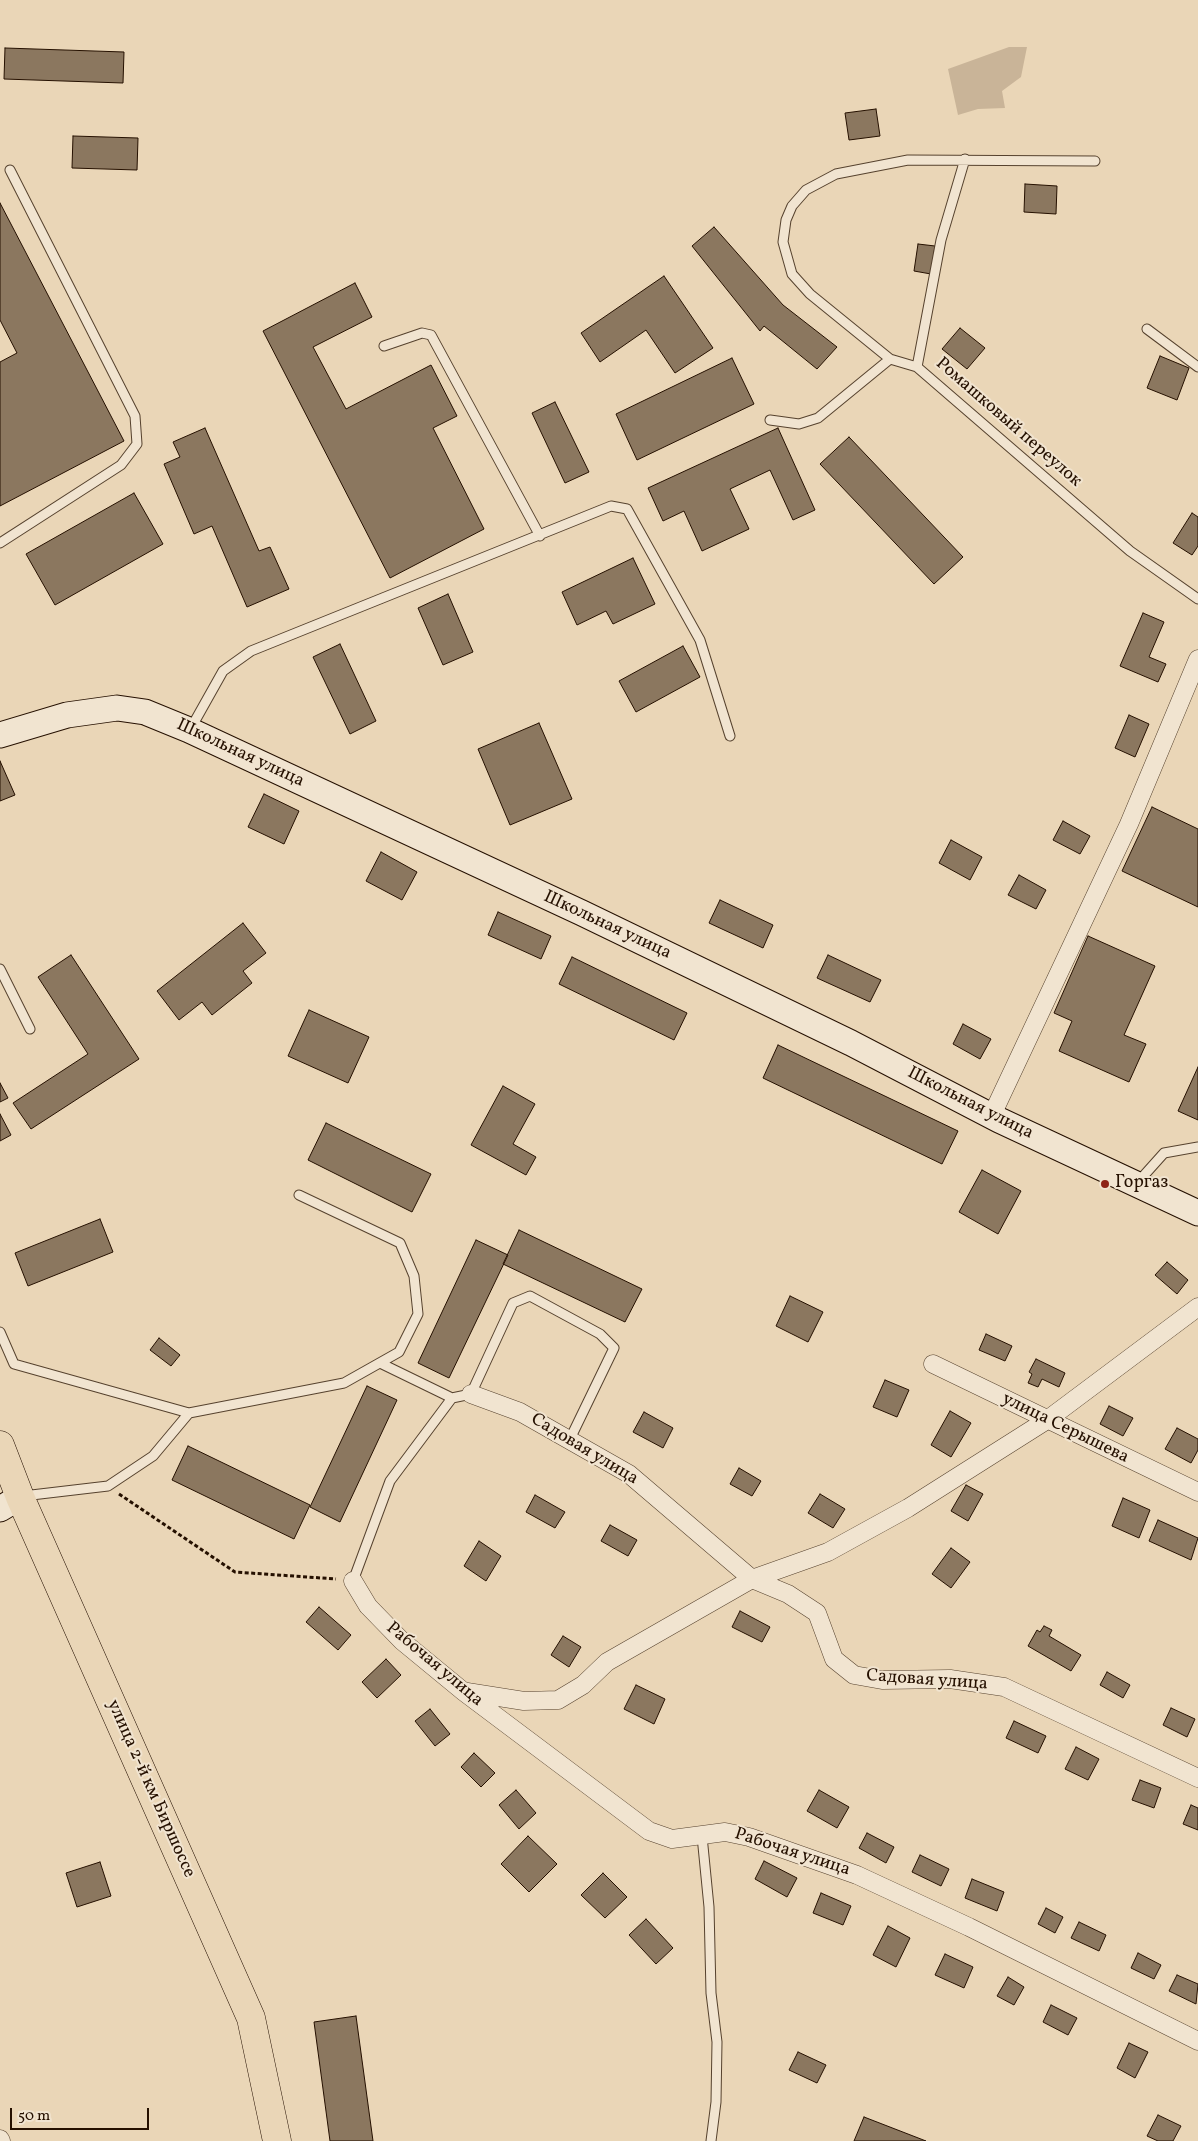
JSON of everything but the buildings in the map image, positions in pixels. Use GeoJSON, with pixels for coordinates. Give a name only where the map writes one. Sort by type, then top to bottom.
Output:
{"type":"FeatureCollection","features":[{"type":"Feature","properties":{"kind":"main road","name":"Школьная улица"},"geometry":{"type":"LineString","coordinates":[[0,735],[67,715],[116,708],[145,712],[189,730],[609,926],[851,1043],[992,1115],[1198,1213]]}},
{"type":"Feature","properties":{"kind":"main road","name":"улица 2-й км Биршоссе"},"geometry":{"type":"LineString","coordinates":[[0,1445],[10,1503],[251,2018],[277,2141]]}},
{"type":"Feature","properties":{"kind":"street"},"geometry":{"type":"LineString","coordinates":[[992,1115],[1129,824],[1198,659]]}},
{"type":"Feature","properties":{"kind":"street"},"geometry":{"type":"LineString","coordinates":[[464,1692],[524,1701],[558,1700],[583,1685],[607,1662],[752,1578],[828,1552],[908,1508],[1047,1420],[1198,1307]]}},
{"type":"Feature","properties":{"kind":"street","name":"улица Серышева"},"geometry":{"type":"LineString","coordinates":[[933,1364],[1198,1492]]}},
{"type":"Feature","properties":{"kind":"street","name":"Садовая улица"},"geometry":{"type":"LineString","coordinates":[[471,1394],[520,1412],[629,1474],[752,1578],[788,1594],[817,1613],[834,1659],[854,1675],[882,1680],[950,1679],[1004,1687],[1198,1778]]}},
{"type":"Feature","properties":{"kind":"street","name":"Рабочая улица"},"geometry":{"type":"LineString","coordinates":[[353,1581],[368,1606],[402,1641],[464,1692],[649,1831],[672,1839],[725,1832],[749,1836],[857,1875],[969,1927],[1198,2041]]}},
{"type":"Feature","properties":{"kind":"lane","name":"Ромашковый переулок"},"geometry":{"type":"LineString","coordinates":[[1094,161],[908,160],[836,174],[806,190],[792,206],[786,220],[783,242],[792,274],[810,294],[890,359],[917,367],[1130,551],[1198,599]]}},
{"type":"Feature","properties":{"kind":"lane"},"geometry":{"type":"LineString","coordinates":[[917,367],[941,240],[965,160]]}},
{"type":"Feature","properties":{"kind":"lane"},"geometry":{"type":"LineString","coordinates":[[0,543],[121,464],[137,444],[135,416],[10,170]]}},
{"type":"Feature","properties":{"kind":"lane"},"geometry":{"type":"LineString","coordinates":[[1147,330],[1198,367]]}},
{"type":"Feature","properties":{"kind":"lane"},"geometry":{"type":"LineString","coordinates":[[384,346],[422,333],[431,335],[540,536]]}},
{"type":"Feature","properties":{"kind":"lane"},"geometry":{"type":"LineString","coordinates":[[770,420],[799,424],[818,418],[890,359]]}},
{"type":"Feature","properties":{"kind":"lane"},"geometry":{"type":"LineString","coordinates":[[189,730],[223,671],[251,650],[611,506],[627,509],[700,640],[730,736]]}},
{"type":"Feature","properties":{"kind":"lane"},"geometry":{"type":"LineString","coordinates":[[0,969],[30,1029]]}},
{"type":"Feature","properties":{"kind":"lane"},"geometry":{"type":"LineString","coordinates":[[1136,1184],[1164,1153],[1198,1147]]}},
{"type":"Feature","properties":{"kind":"lane"},"geometry":{"type":"LineString","coordinates":[[0,1332],[14,1364],[189,1412],[344,1383],[399,1352],[418,1314],[414,1276],[400,1243],[299,1195]]}},
{"type":"Feature","properties":{"kind":"lane"},"geometry":{"type":"LineString","coordinates":[[380,1363],[452,1398],[471,1394],[513,1303],[530,1296],[600,1334],[614,1348],[570,1439]]}},
{"type":"Feature","properties":{"kind":"lane"},"geometry":{"type":"LineString","coordinates":[[353,1581],[390,1481],[452,1398]]}},
{"type":"Feature","properties":{"kind":"lane"},"geometry":{"type":"LineString","coordinates":[[10,1503],[108,1486],[153,1456],[189,1412]]}},
{"type":"Feature","properties":{"kind":"lane"},"geometry":{"type":"LineString","coordinates":[[702,1836],[709,1908],[711,1993],[717,2042],[716,2102],[711,2141]]}},
{"type":"Feature","properties":{"kind":"path"},"geometry":{"type":"LineString","coordinates":[[108,1486],[235,1572],[353,1581]]}},
{"type":"Feature","properties":{"kind":"shaded area"},"geometry":{"type":"Polygon","coordinates":[[[1009,47],[1027,47],[1021,77],[1002,91],[1005,108],[978,109],[958,115],[948,69],[1009,47]]]}},
{"type":"Feature","properties":{"kind":"place","name":"Горгаз"},"geometry":{"type":"Point","coordinates":[1105,1184]}}]}
